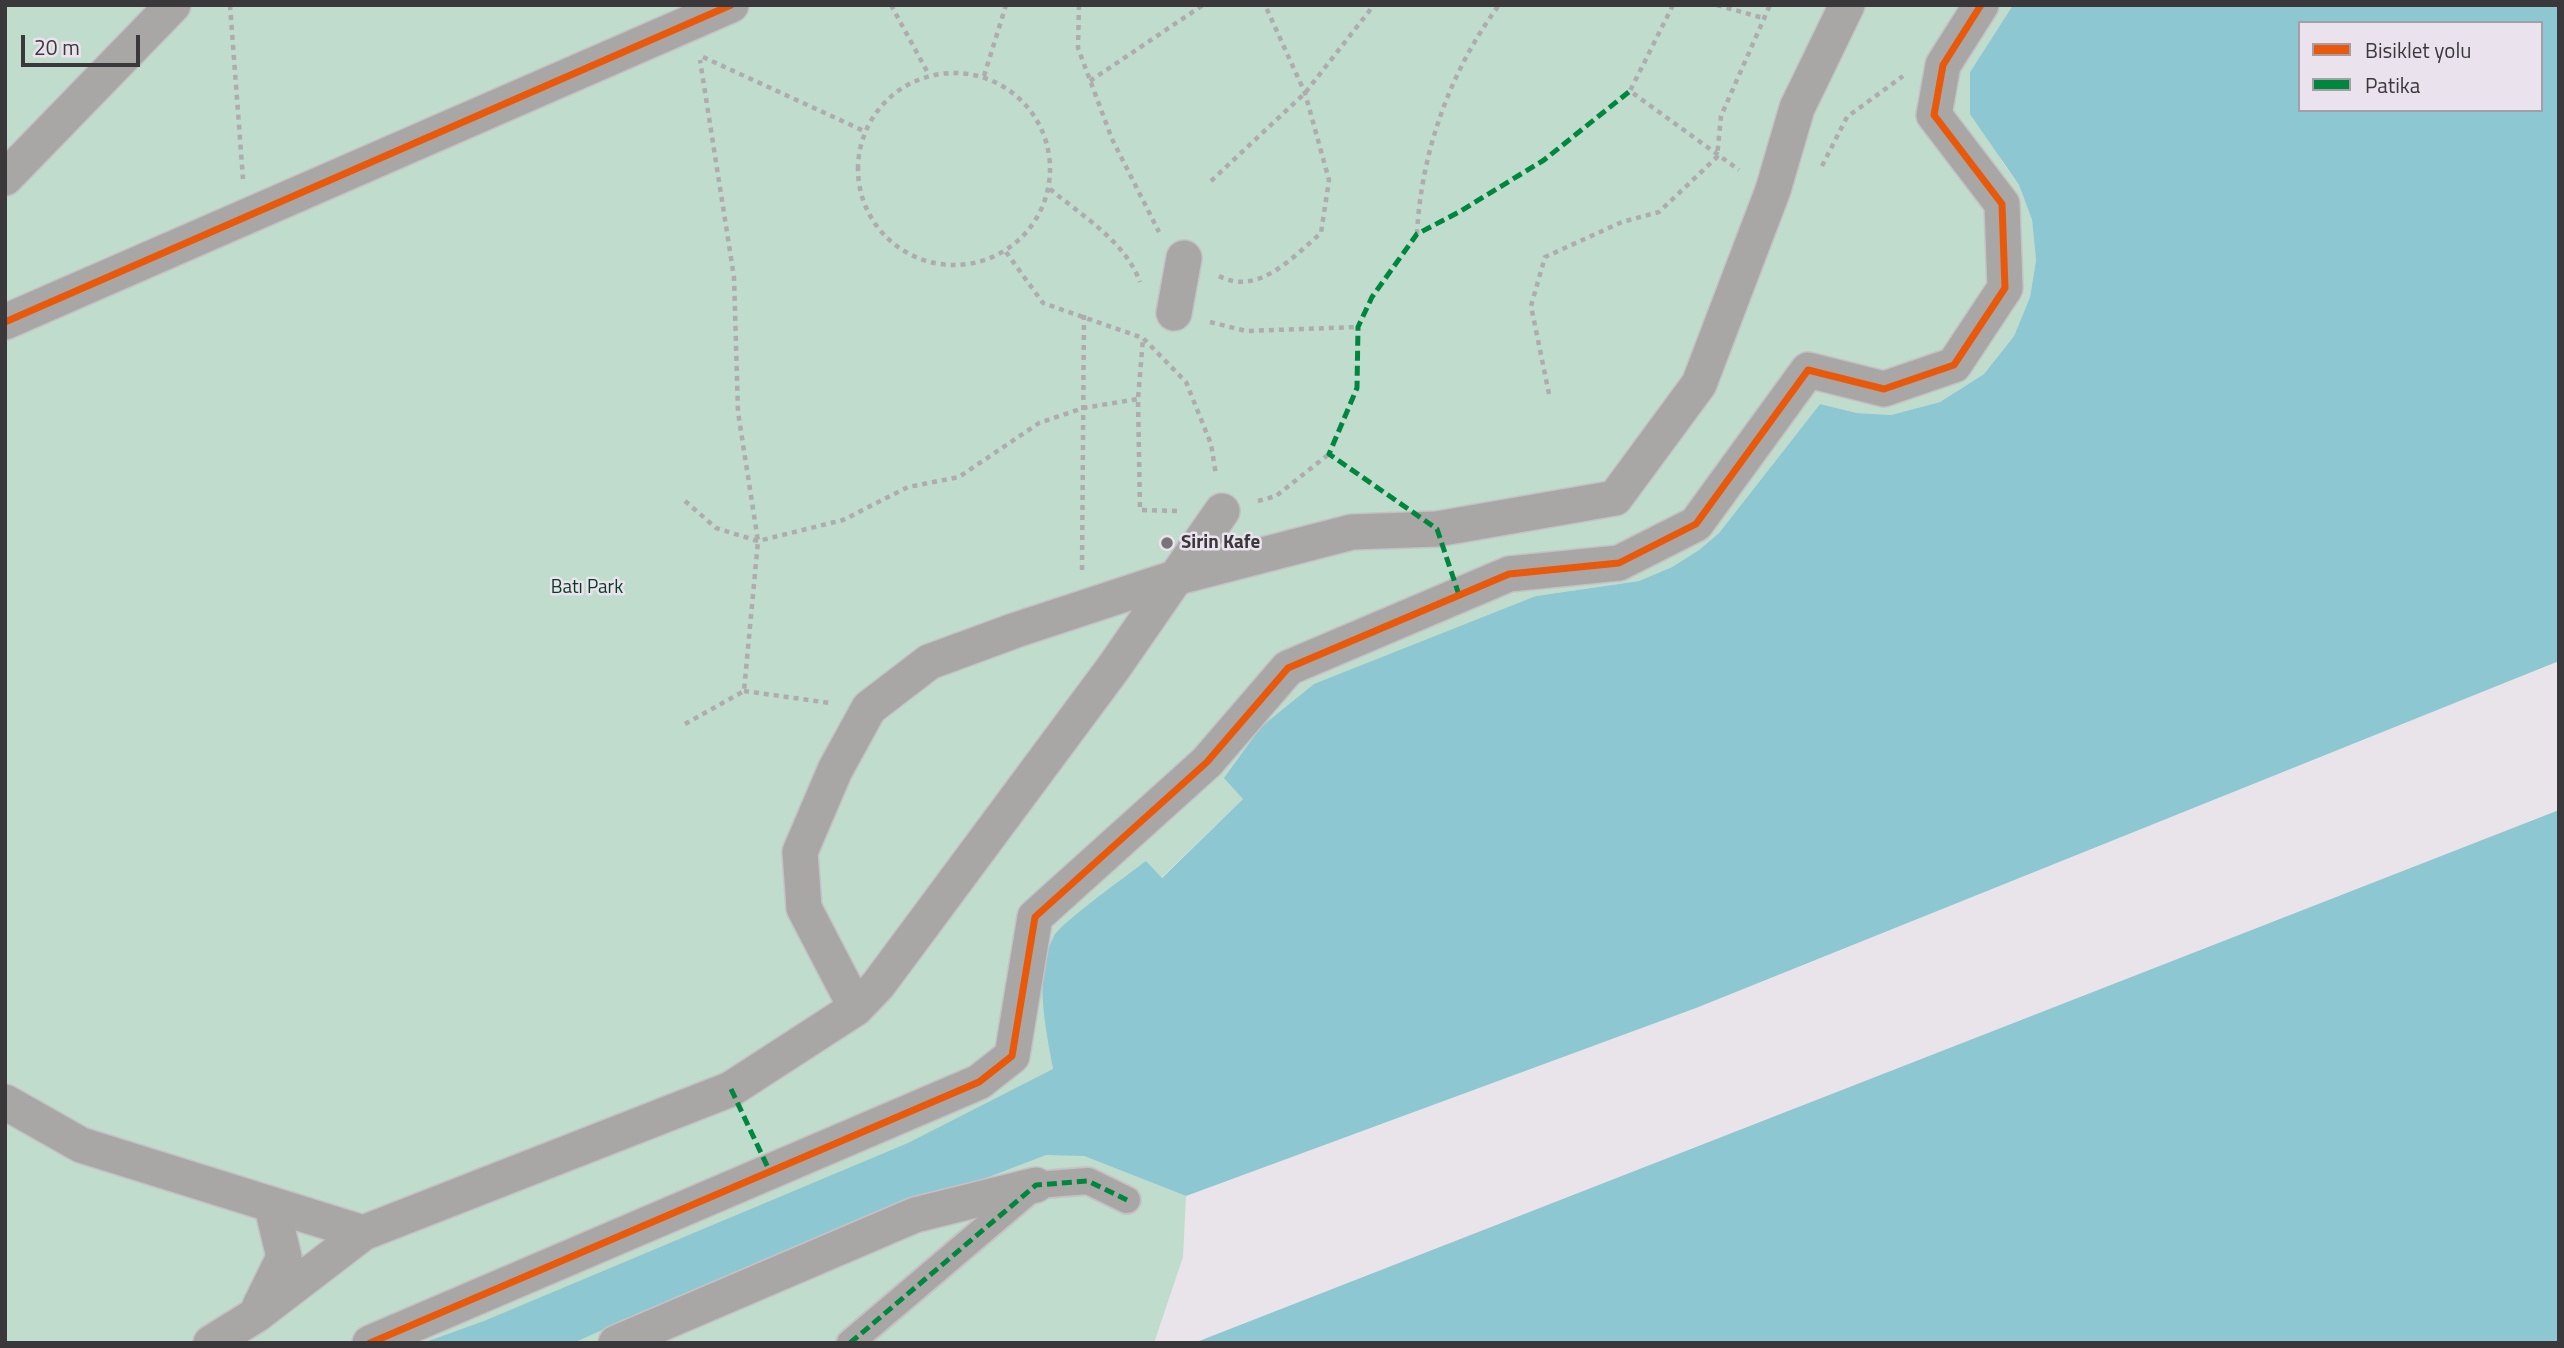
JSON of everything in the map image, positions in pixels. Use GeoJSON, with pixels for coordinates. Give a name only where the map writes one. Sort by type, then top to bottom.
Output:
{"type":"FeatureCollection","features":[{"type":"Feature","properties":{"kind":"street"},"geometry":{"type":"LineString","coordinates":[[5,178],[173,5]]}},
{"type":"Feature","properties":{"kind":"street"},"geometry":{"type":"LineString","coordinates":[[5,323],[246,215],[731,5]]}},
{"type":"Feature","properties":{"kind":"street"},"geometry":{"type":"LineString","coordinates":[[856,1007],[804,908],[800,852],[835,770],[869,708],[929,662],[1174,578],[1353,532],[1437,529],[1615,498],[1699,384],[1773,190],[1797,108],[1847,5]]}},
{"type":"Feature","properties":{"kind":"street"},"geometry":{"type":"LineString","coordinates":[[370,1343],[979,1082],[1012,1055],[1035,917],[1208,762],[1288,668],[1509,574],[1619,563],[1696,524],[1808,370],[1884,389],[1954,365],[2005,288],[2002,204],[1934,115],[1943,65],[1981,5]]}},
{"type":"Feature","properties":{"kind":"street"},"geometry":{"type":"LineString","coordinates":[[1161,308],[1184,258]]}},
{"type":"Feature","properties":{"kind":"street"},"geometry":{"type":"LineString","coordinates":[[211,1343],[256,1315],[362,1233],[731,1089],[856,1007],[878,985],[1114,667],[1222,512]]}},
{"type":"Feature","properties":{"kind":"street"},"geometry":{"type":"LineString","coordinates":[[5,1102],[81,1145],[362,1233]]}},
{"type":"Feature","properties":{"kind":"street"},"geometry":{"type":"LineString","coordinates":[[616,1343],[915,1215],[1036,1185],[1088,1181],[1127,1200]]}},
{"type":"Feature","properties":{"kind":"street"},"geometry":{"type":"LineString","coordinates":[[850,1343],[1036,1185]]}},
{"type":"Feature","properties":{"kind":"street"},"geometry":{"type":"LineString","coordinates":[[256,1315],[284,1256],[272,1207]]}},
{"type":"Feature","properties":{"kind":"path"},"geometry":{"type":"LineString","coordinates":[[230,5],[246,215]]}},
{"type":"Feature","properties":{"kind":"path"},"geometry":{"type":"LineString","coordinates":[[891,5],[929,75]]}},
{"type":"Feature","properties":{"kind":"path"},"geometry":{"type":"LineString","coordinates":[[984,76],[1006,5]]}},
{"type":"Feature","properties":{"kind":"path"},"geometry":{"type":"LineString","coordinates":[[1079,5],[1078,48],[1112,139],[1158,232],[1184,258],[1227,281],[1257,281],[1278,269],[1321,233],[1329,180],[1305,93],[1265,5]]}},
{"type":"Feature","properties":{"kind":"path"},"geometry":{"type":"LineString","coordinates":[[1090,81],[1203,5]]}},
{"type":"Feature","properties":{"kind":"path"},"geometry":{"type":"LineString","coordinates":[[1211,181],[1305,93],[1374,5]]}},
{"type":"Feature","properties":{"kind":"path"},"geometry":{"type":"LineString","coordinates":[[1416,234],[1419,193],[1447,95],[1499,5]]}},
{"type":"Feature","properties":{"kind":"path"},"geometry":{"type":"LineString","coordinates":[[1673,5],[1630,91],[1717,156],[1773,190]]}},
{"type":"Feature","properties":{"kind":"path"},"geometry":{"type":"LineString","coordinates":[[1717,5],[1763,18]]}},
{"type":"Feature","properties":{"kind":"path"},"geometry":{"type":"LineString","coordinates":[[1549,394],[1531,306],[1545,257],[1622,222],[1659,212],[1717,156],[1721,116],[1770,5]]}},
{"type":"Feature","properties":{"kind":"path"},"geometry":{"type":"LineString","coordinates":[[744,691],[758,541],[738,412],[734,277],[699,55],[864,131]]}},
{"type":"Feature","properties":{"kind":"path"},"geometry":{"type":"LineString","coordinates":[[1818,175],[1847,117],[1912,69],[1943,65]]}},
{"type":"Feature","properties":{"kind":"path"},"geometry":{"type":"LineString","coordinates":[[957,71],[984,76],[1015,93],[1038,120],[1050,154],[1049,189],[1034,225],[1006,252],[959,267],[911,257],[874,226],[857,180],[864,131],[890,96],[929,75],[957,71]]}},
{"type":"Feature","properties":{"kind":"path"},"geometry":{"type":"LineString","coordinates":[[1049,189],[1114,242],[1161,308],[1246,331],[1358,327]]}},
{"type":"Feature","properties":{"kind":"path"},"geometry":{"type":"LineString","coordinates":[[1006,252],[1043,303],[1143,338],[1186,382],[1211,444],[1222,512]]}},
{"type":"Feature","properties":{"kind":"path"},"geometry":{"type":"LineString","coordinates":[[1161,308],[1143,338],[1138,399],[1140,510],[1222,512],[1276,496],[1329,454]]}},
{"type":"Feature","properties":{"kind":"path"},"geometry":{"type":"LineString","coordinates":[[1082,608],[1084,316]]}},
{"type":"Feature","properties":{"kind":"path"},"geometry":{"type":"LineString","coordinates":[[685,500],[716,528],[758,541],[843,520],[908,487],[960,477],[1039,423],[1083,408],[1138,399]]}},
{"type":"Feature","properties":{"kind":"path"},"geometry":{"type":"LineString","coordinates":[[685,724],[744,691],[869,708]]}},
{"type":"Feature","properties":{"kind":"green space","name":"Batı Park"},"geometry":{"type":"Polygon","coordinates":[[[5,5],[2013,5],[1970,72],[2001,160],[2019,185],[2032,220],[2036,260],[2030,297],[2014,336],[1984,374],[1940,402],[1891,415],[1857,413],[1820,404],[1719,533],[1699,550],[1672,567],[1639,581],[1536,596],[1244,798],[1161,878],[1146,861],[1046,961],[1044,1009],[1053,1069],[1084,1156],[1186,1196],[1183,1257],[1154,1343],[5,1343],[5,5]]]}},
{"type":"Feature","properties":{"kind":"water"},"geometry":{"type":"Polygon","coordinates":[[[2013,5],[2559,5],[2559,661],[1696,1008],[1186,1196],[1084,1156],[1046,1155],[688,1292],[573,1343],[423,1343],[484,1321],[908,1143],[1053,1069],[1043,1002],[1043,984],[1044,967],[1054,936],[1082,910],[1146,861],[1162,878],[1243,799],[1224,778],[1261,727],[1314,684],[1536,596],[1639,581],[1672,567],[1719,533],[1820,404],[1857,413],[1891,415],[1940,402],[1984,374],[2014,336],[2030,297],[2036,260],[2032,220],[2019,185],[1970,114],[1970,72],[2013,5]]]}},
{"type":"Feature","properties":{"kind":"water"},"geometry":{"type":"Polygon","coordinates":[[[2559,810],[2559,1343],[1194,1343],[2559,810]]]}},
{"type":"Feature","properties":{"kind":"marked path"},"geometry":{"type":"LineString","coordinates":[[1459,595],[1437,529],[1329,454],[1357,388],[1358,327],[1372,297],[1417,234],[1459,212],[1544,160],[1630,91]]}},
{"type":"Feature","properties":{"kind":"marked path"},"geometry":{"type":"LineString","coordinates":[[731,1089],[770,1172]]}},
{"type":"Feature","properties":{"kind":"marked path"},"geometry":{"type":"LineString","coordinates":[[850,1343],[1036,1185],[1088,1181],[1127,1200]]}},
{"type":"Feature","properties":{"kind":"cycle path"},"geometry":{"type":"LineString","coordinates":[[5,322],[731,5]]}},
{"type":"Feature","properties":{"kind":"cycle path"},"geometry":{"type":"LineString","coordinates":[[370,1343],[979,1082],[1012,1056],[1035,917],[1207,762],[1288,668],[1509,574],[1619,563],[1696,524],[1808,370],[1884,389],[1954,365],[2005,288],[2002,204],[1934,115],[1943,65],[1981,5]]}},
{"type":"Feature","properties":{"kind":"place","name":"Sirin Kafe"},"geometry":{"type":"Point","coordinates":[1167,543]}}]}
